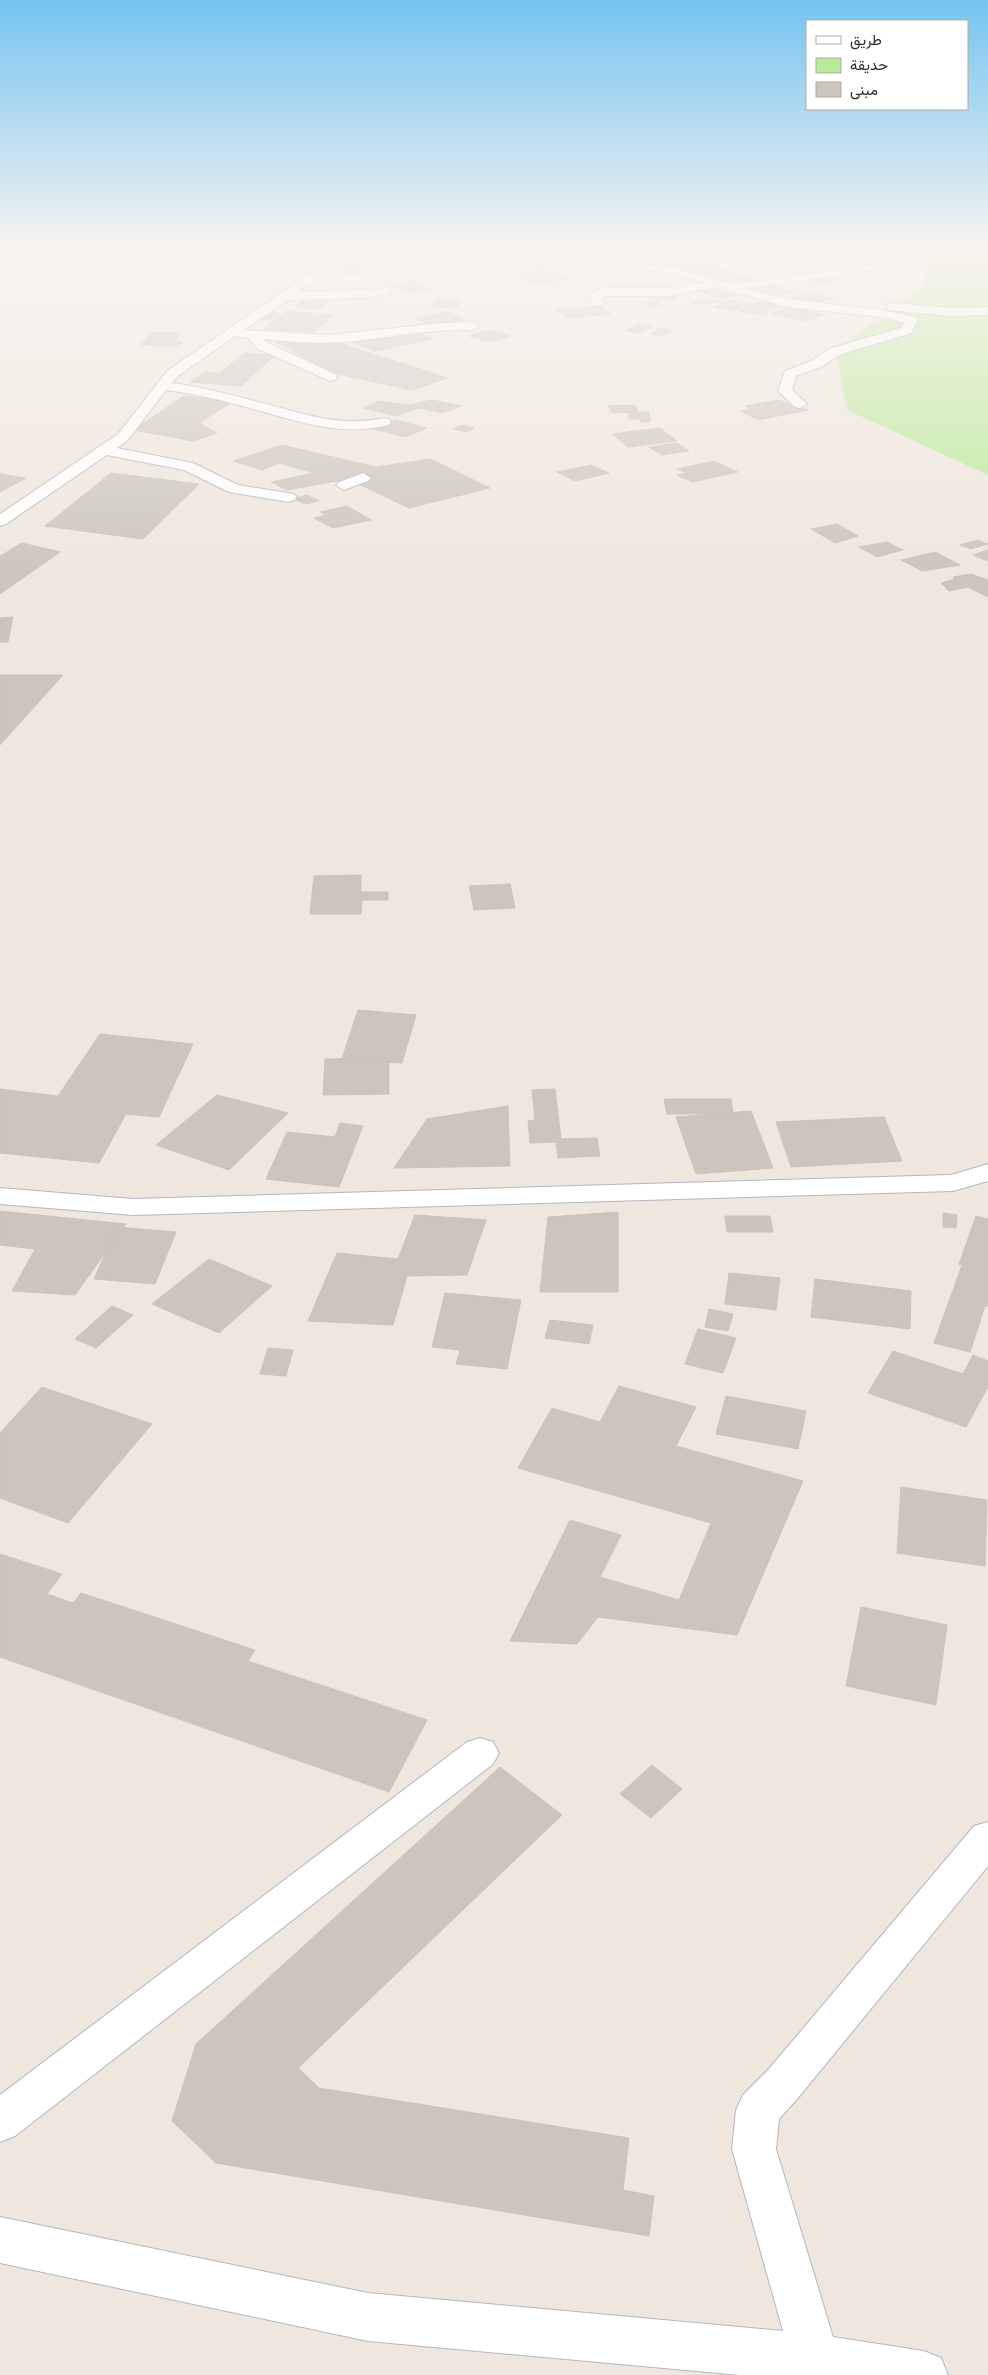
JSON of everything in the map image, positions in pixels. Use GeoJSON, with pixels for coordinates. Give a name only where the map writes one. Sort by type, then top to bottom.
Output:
{"type":"FeatureCollection","features":[{"type":"Feature","properties":{"kind":"street"},"geometry":{"type":"LineString","coordinates":[[0,521],[123,437],[173,373],[195,358]]}},
{"type":"Feature","properties":{"kind":"street"},"geometry":{"type":"LineString","coordinates":[[289,358],[330,377]]}},
{"type":"Feature","properties":{"kind":"street"},"geometry":{"type":"LineString","coordinates":[[800,404],[785,391],[790,374],[816,364],[825,358]]}},
{"type":"Feature","properties":{"kind":"street"},"geometry":{"type":"LineString","coordinates":[[164,386],[220,397],[336,427],[368,427],[384,422]]}},
{"type":"Feature","properties":{"kind":"street"},"geometry":{"type":"LineString","coordinates":[[105,450],[188,466],[234,489],[289,497]]}},
{"type":"Feature","properties":{"kind":"street"},"geometry":{"type":"LineString","coordinates":[[344,485],[363,478]]}},
{"type":"Feature","properties":{"kind":"street"},"geometry":{"type":"LineString","coordinates":[[0,1196],[133,1207],[953,1183],[988,1172]]}},
{"type":"Feature","properties":{"kind":"street"},"geometry":{"type":"LineString","coordinates":[[953,1183],[988,1193]]}},
{"type":"Feature","properties":{"kind":"street"},"geometry":{"type":"LineString","coordinates":[[0,2122],[480,1753]]}},
{"type":"Feature","properties":{"kind":"street"},"geometry":{"type":"LineString","coordinates":[[815,2358],[754,2149],[758,2110],[789,2076],[988,1838]]}},
{"type":"Feature","properties":{"kind":"street"},"geometry":{"type":"LineString","coordinates":[[0,2240],[368,2317],[815,2358],[924,2375]]}},
{"type":"Feature","properties":{"kind":"green space"},"geometry":{"type":"Polygon","coordinates":[[[837,358],[988,358],[988,475],[847,410],[837,358]]]}},
{"type":"Feature","properties":{"kind":"building"},"geometry":{"type":"Polygon","coordinates":[[[238,358],[272,358],[241,386],[190,382],[205,372],[220,373],[238,358]]]}},
{"type":"Feature","properties":{"kind":"building"},"geometry":{"type":"Polygon","coordinates":[[[305,358],[385,358],[448,378],[412,390],[333,373],[305,358]]]}},
{"type":"Feature","properties":{"kind":"building"},"geometry":{"type":"Polygon","coordinates":[[[184,396],[232,402],[199,423],[217,433],[193,441],[133,430],[184,396]]]}},
{"type":"Feature","properties":{"kind":"building"},"geometry":{"type":"Polygon","coordinates":[[[432,400],[462,406],[442,413],[419,408],[396,416],[364,408],[378,401],[410,405],[432,400]]]}},
{"type":"Feature","properties":{"kind":"building"},"geometry":{"type":"Polygon","coordinates":[[[778,400],[808,410],[758,420],[741,411],[751,410],[746,406],[778,400]]]}},
{"type":"Feature","properties":{"kind":"building"},"geometry":{"type":"Polygon","coordinates":[[[635,405],[638,412],[612,413],[608,406],[635,405]]]}},
{"type":"Feature","properties":{"kind":"building"},"geometry":{"type":"Polygon","coordinates":[[[629,412],[649,412],[650,422],[641,422],[640,419],[629,419],[629,412]]]}},
{"type":"Feature","properties":{"kind":"building"},"geometry":{"type":"Polygon","coordinates":[[[395,420],[427,428],[406,437],[373,429],[395,420]]]}},
{"type":"Feature","properties":{"kind":"building"},"geometry":{"type":"Polygon","coordinates":[[[463,425],[475,428],[467,432],[454,429],[463,425]]]}},
{"type":"Feature","properties":{"kind":"building"},"geometry":{"type":"Polygon","coordinates":[[[660,428],[677,441],[628,447],[612,434],[660,428]]]}},
{"type":"Feature","properties":{"kind":"building"},"geometry":{"type":"Polygon","coordinates":[[[677,443],[689,451],[662,455],[649,447],[677,443]]]}},
{"type":"Feature","properties":{"kind":"building"},"geometry":{"type":"Polygon","coordinates":[[[282,445],[376,467],[431,459],[490,488],[409,508],[348,479],[287,490],[271,482],[314,473],[279,463],[262,470],[233,461],[282,445]]]}},
{"type":"Feature","properties":{"kind":"building"},"geometry":{"type":"Polygon","coordinates":[[[714,461],[738,472],[692,482],[677,475],[687,473],[678,469],[714,461]]]}},
{"type":"Feature","properties":{"kind":"building"},"geometry":{"type":"Polygon","coordinates":[[[591,465],[609,473],[575,481],[557,472],[591,465]]]}},
{"type":"Feature","properties":{"kind":"building"},"geometry":{"type":"Polygon","coordinates":[[[111,473],[199,484],[143,539],[45,526],[111,473]]]}},
{"type":"Feature","properties":{"kind":"building"},"geometry":{"type":"Polygon","coordinates":[[[0,474],[26,478],[0,492],[0,474]]]}},
{"type":"Feature","properties":{"kind":"building"},"geometry":{"type":"Polygon","coordinates":[[[307,495],[319,501],[305,504],[294,499],[307,495]]]}},
{"type":"Feature","properties":{"kind":"building"},"geometry":{"type":"Polygon","coordinates":[[[347,506],[371,520],[333,528],[314,518],[326,515],[320,512],[347,506]]]}},
{"type":"Feature","properties":{"kind":"building"},"geometry":{"type":"Polygon","coordinates":[[[837,524],[858,536],[835,543],[811,529],[837,524]]]}},
{"type":"Feature","properties":{"kind":"building"},"geometry":{"type":"Polygon","coordinates":[[[978,540],[988,544],[971,549],[960,545],[978,540]]]}},
{"type":"Feature","properties":{"kind":"building"},"geometry":{"type":"Polygon","coordinates":[[[887,542],[903,550],[877,557],[859,547],[887,542]]]}},
{"type":"Feature","properties":{"kind":"building"},"geometry":{"type":"Polygon","coordinates":[[[22,543],[60,552],[0,594],[0,556],[22,543]]]}},
{"type":"Feature","properties":{"kind":"building"},"geometry":{"type":"Polygon","coordinates":[[[988,550],[988,561],[973,555],[988,550]]]}},
{"type":"Feature","properties":{"kind":"building"},"geometry":{"type":"Polygon","coordinates":[[[935,552],[960,565],[922,571],[901,560],[935,552]]]}},
{"type":"Feature","properties":{"kind":"building"},"geometry":{"type":"Polygon","coordinates":[[[971,574],[988,580],[988,597],[968,587],[949,591],[941,583],[955,579],[953,577],[971,574]]]}},
{"type":"Feature","properties":{"kind":"building"},"geometry":{"type":"Polygon","coordinates":[[[13,617],[8,642],[0,642],[0,618],[13,617]]]}},
{"type":"Feature","properties":{"kind":"building"},"geometry":{"type":"Polygon","coordinates":[[[0,675],[63,675],[0,745],[0,675]]]}},
{"type":"Feature","properties":{"kind":"building"},"geometry":{"type":"Polygon","coordinates":[[[361,875],[361,892],[388,892],[388,900],[362,900],[361,914],[310,914],[314,876],[361,875]]]}},
{"type":"Feature","properties":{"kind":"building"},"geometry":{"type":"Polygon","coordinates":[[[510,884],[515,908],[474,910],[469,886],[510,884]]]}},
{"type":"Feature","properties":{"kind":"building"},"geometry":{"type":"Polygon","coordinates":[[[358,1010],[416,1015],[402,1063],[342,1059],[358,1010]]]}},
{"type":"Feature","properties":{"kind":"building"},"geometry":{"type":"Polygon","coordinates":[[[100,1034],[193,1044],[159,1117],[126,1114],[99,1163],[0,1153],[0,1089],[58,1096],[100,1034]]]}},
{"type":"Feature","properties":{"kind":"building"},"geometry":{"type":"Polygon","coordinates":[[[389,1058],[389,1094],[323,1095],[325,1059],[389,1058]]]}},
{"type":"Feature","properties":{"kind":"building"},"geometry":{"type":"Polygon","coordinates":[[[555,1089],[561,1139],[597,1138],[600,1156],[558,1158],[556,1142],[530,1143],[528,1121],[535,1120],[532,1090],[555,1089]]]}},
{"type":"Feature","properties":{"kind":"building"},"geometry":{"type":"Polygon","coordinates":[[[217,1095],[288,1113],[229,1170],[156,1145],[217,1095]]]}},
{"type":"Feature","properties":{"kind":"building"},"geometry":{"type":"Polygon","coordinates":[[[664,1099],[731,1099],[733,1114],[667,1114],[664,1099]]]}},
{"type":"Feature","properties":{"kind":"building"},"geometry":{"type":"Polygon","coordinates":[[[508,1106],[510,1166],[394,1168],[427,1119],[508,1106]]]}},
{"type":"Feature","properties":{"kind":"building"},"geometry":{"type":"Polygon","coordinates":[[[751,1111],[773,1168],[696,1174],[676,1117],[751,1111]]]}},
{"type":"Feature","properties":{"kind":"building"},"geometry":{"type":"Polygon","coordinates":[[[884,1117],[902,1161],[791,1167],[776,1122],[884,1117]]]}},
{"type":"Feature","properties":{"kind":"building"},"geometry":{"type":"Polygon","coordinates":[[[340,1123],[363,1126],[339,1187],[266,1179],[287,1132],[335,1137],[340,1123]]]}},
{"type":"Feature","properties":{"kind":"building"},"geometry":{"type":"Polygon","coordinates":[[[0,1211],[126,1224],[75,1295],[12,1291],[35,1249],[0,1245],[0,1211]]]}},
{"type":"Feature","properties":{"kind":"building"},"geometry":{"type":"Polygon","coordinates":[[[618,1212],[618,1292],[540,1292],[548,1217],[618,1212]]]}},
{"type":"Feature","properties":{"kind":"building"},"geometry":{"type":"Polygon","coordinates":[[[943,1213],[957,1215],[956,1228],[943,1227],[943,1213]]]}},
{"type":"Feature","properties":{"kind":"building"},"geometry":{"type":"Polygon","coordinates":[[[415,1215],[486,1220],[467,1275],[407,1276],[393,1325],[308,1321],[337,1253],[398,1259],[415,1215]]]}},
{"type":"Feature","properties":{"kind":"building"},"geometry":{"type":"Polygon","coordinates":[[[725,1216],[770,1216],[773,1232],[727,1232],[725,1216]]]}},
{"type":"Feature","properties":{"kind":"building"},"geometry":{"type":"Polygon","coordinates":[[[976,1216],[988,1219],[988,1306],[985,1306],[970,1352],[934,1343],[962,1265],[959,1264],[976,1216]]]}},
{"type":"Feature","properties":{"kind":"building"},"geometry":{"type":"Polygon","coordinates":[[[117,1227],[176,1232],[155,1284],[94,1279],[117,1227]]]}},
{"type":"Feature","properties":{"kind":"building"},"geometry":{"type":"Polygon","coordinates":[[[209,1259],[272,1286],[219,1333],[152,1304],[209,1259]]]}},
{"type":"Feature","properties":{"kind":"building"},"geometry":{"type":"Polygon","coordinates":[[[729,1273],[780,1278],[776,1310],[725,1304],[729,1273]]]}},
{"type":"Feature","properties":{"kind":"building"},"geometry":{"type":"Polygon","coordinates":[[[815,1279],[911,1291],[910,1329],[811,1317],[815,1279]]]}},
{"type":"Feature","properties":{"kind":"building"},"geometry":{"type":"Polygon","coordinates":[[[445,1293],[521,1300],[507,1369],[456,1364],[460,1350],[432,1347],[445,1293]]]}},
{"type":"Feature","properties":{"kind":"building"},"geometry":{"type":"Polygon","coordinates":[[[112,1306],[133,1315],[96,1348],[75,1339],[112,1306]]]}},
{"type":"Feature","properties":{"kind":"building"},"geometry":{"type":"Polygon","coordinates":[[[709,1309],[733,1314],[728,1331],[705,1327],[709,1309]]]}},
{"type":"Feature","properties":{"kind":"building"},"geometry":{"type":"Polygon","coordinates":[[[550,1320],[593,1325],[589,1344],[545,1338],[550,1320]]]}},
{"type":"Feature","properties":{"kind":"building"},"geometry":{"type":"Polygon","coordinates":[[[698,1329],[736,1338],[723,1373],[685,1364],[698,1329]]]}},
{"type":"Feature","properties":{"kind":"building"},"geometry":{"type":"Polygon","coordinates":[[[268,1348],[293,1350],[286,1376],[260,1374],[268,1348]]]}},
{"type":"Feature","properties":{"kind":"building"},"geometry":{"type":"Polygon","coordinates":[[[893,1351],[963,1374],[973,1355],[988,1361],[988,1387],[966,1427],[868,1393],[893,1351]]]}},
{"type":"Feature","properties":{"kind":"building"},"geometry":{"type":"Polygon","coordinates":[[[619,1386],[696,1407],[676,1446],[803,1481],[737,1635],[598,1617],[577,1644],[510,1641],[570,1520],[621,1535],[600,1577],[679,1600],[711,1523],[518,1468],[552,1408],[600,1422],[619,1386]]]}},
{"type":"Feature","properties":{"kind":"building"},"geometry":{"type":"Polygon","coordinates":[[[42,1387],[152,1424],[68,1523],[0,1498],[0,1433],[42,1387]]]}},
{"type":"Feature","properties":{"kind":"building"},"geometry":{"type":"Polygon","coordinates":[[[726,1396],[806,1411],[798,1449],[716,1434],[726,1396]]]}},
{"type":"Feature","properties":{"kind":"building"},"geometry":{"type":"Polygon","coordinates":[[[901,1487],[987,1500],[985,1566],[897,1553],[901,1487]]]}},
{"type":"Feature","properties":{"kind":"building"},"geometry":{"type":"Polygon","coordinates":[[[0,1554],[62,1574],[47,1594],[73,1603],[81,1593],[255,1650],[248,1661],[427,1720],[389,1792],[0,1657],[0,1554]]]}},
{"type":"Feature","properties":{"kind":"building"},"geometry":{"type":"Polygon","coordinates":[[[861,1607],[947,1625],[936,1705],[846,1686],[861,1607]]]}},
{"type":"Feature","properties":{"kind":"building"},"geometry":{"type":"Polygon","coordinates":[[[652,1765],[682,1789],[651,1818],[620,1794],[652,1765]]]}},
{"type":"Feature","properties":{"kind":"building"},"geometry":{"type":"Polygon","coordinates":[[[500,1767],[562,1815],[298,2068],[319,2088],[629,2138],[623,2190],[654,2196],[649,2236],[216,2163],[172,2121],[196,2044],[500,1767]]]}}]}
